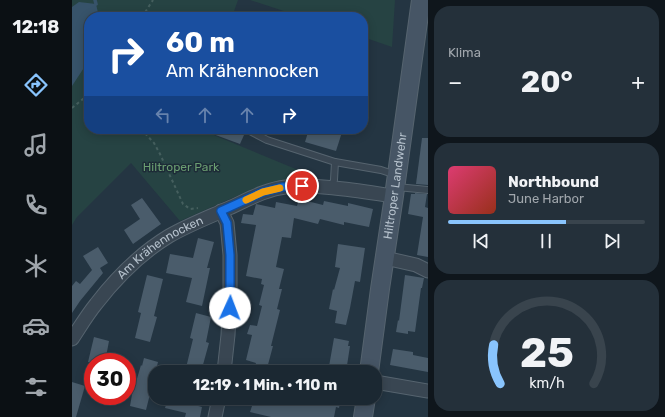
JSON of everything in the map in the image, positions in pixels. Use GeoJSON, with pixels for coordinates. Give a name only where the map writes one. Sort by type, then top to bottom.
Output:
{"type":"FeatureCollection","features":[{"type":"Feature","properties":{"kind":"street","name":"Hiltroper Landwehr"},"geometry":{"type":"LineString","coordinates":[[370,365],[421,0]]}},
{"type":"Feature","properties":{"kind":"street","name":"Am Krähennocken"},"geometry":{"type":"LineString","coordinates":[[72,339],[96,304],[119,277],[146,252],[169,236],[221,211],[263,192],[283,187],[302,186],[331,188],[395,186]]}},
{"type":"Feature","properties":{"kind":"street"},"geometry":{"type":"LineString","coordinates":[[221,211],[227,223],[230,255],[230,295],[225,365]]}},
{"type":"Feature","properties":{"kind":"street"},"geometry":{"type":"LineString","coordinates":[[385,258],[416,265],[428,271]]}},
{"type":"Feature","properties":{"kind":"street"},"geometry":{"type":"LineString","coordinates":[[382,383],[428,391]]}},
{"type":"Feature","properties":{"kind":"street"},"geometry":{"type":"LineString","coordinates":[[215,417],[218,405]]}},
{"type":"Feature","properties":{"kind":"street"},"geometry":{"type":"LineString","coordinates":[[363,417],[365,405]]}},
{"type":"Feature","properties":{"kind":"lane"},"geometry":{"type":"LineString","coordinates":[[256,134],[268,140],[335,162],[381,170],[395,186],[428,190]]}},
{"type":"Feature","properties":{"kind":"lane"},"geometry":{"type":"LineString","coordinates":[[331,188],[334,180],[335,162]]}},
{"type":"Feature","properties":{"kind":"path"},"geometry":{"type":"LineString","coordinates":[[145,12],[153,0]]}},
{"type":"Feature","properties":{"kind":"path"},"geometry":{"type":"LineString","coordinates":[[72,108],[84,98]]}},
{"type":"Feature","properties":{"kind":"path"},"geometry":{"type":"LineString","coordinates":[[146,134],[154,143],[160,154],[183,204],[190,209],[197,208],[201,210],[208,218]]}},
{"type":"Feature","properties":{"kind":"green space","name":"Hiltroper Park"},"geometry":{"type":"Polygon","coordinates":[[[72,0],[238,0],[234,12],[84,12],[84,134],[211,134],[315,177],[316,180],[279,181],[255,188],[180,221],[131,163],[77,217],[72,225],[72,0]]]}},
{"type":"Feature","properties":{"kind":"green space"},"geometry":{"type":"Polygon","coordinates":[[[250,0],[395,0],[392,47],[368,39],[368,12],[287,12],[250,0]]]}},
{"type":"Feature","properties":{"kind":"water"},"geometry":{"type":"Polygon","coordinates":[[[79,2],[96,4],[98,12],[84,12],[84,68],[72,86],[72,7],[79,2]]]}},
{"type":"Feature","properties":{"kind":"building"},"geometry":{"type":"Polygon","coordinates":[[[213,134],[242,134],[244,135],[240,144],[213,134]]]}},
{"type":"Feature","properties":{"kind":"building"},"geometry":{"type":"Polygon","coordinates":[[[307,134],[341,134],[336,151],[305,142],[307,134]]]}},
{"type":"Feature","properties":{"kind":"building"},"geometry":{"type":"Polygon","coordinates":[[[422,138],[428,138],[428,185],[416,184],[422,138]]]}},
{"type":"Feature","properties":{"kind":"building"},"geometry":{"type":"Polygon","coordinates":[[[411,194],[427,194],[425,207],[428,208],[428,257],[417,255],[423,217],[408,214],[411,194]]]}},
{"type":"Feature","properties":{"kind":"building"},"geometry":{"type":"Polygon","coordinates":[[[142,198],[161,224],[133,244],[124,230],[140,219],[131,205],[142,198]]]}},
{"type":"Feature","properties":{"kind":"building"},"geometry":{"type":"Polygon","coordinates":[[[299,199],[323,205],[324,201],[348,206],[348,203],[373,209],[369,227],[344,222],[344,225],[320,219],[318,224],[294,218],[291,238],[282,237],[276,267],[284,269],[279,289],[282,289],[277,309],[280,310],[271,346],[273,346],[268,365],[255,365],[256,363],[246,360],[252,335],[247,334],[250,325],[257,326],[262,306],[259,305],[264,285],[261,284],[262,279],[246,276],[256,225],[241,223],[243,214],[253,215],[256,204],[275,208],[276,202],[297,206],[299,199]]]}},
{"type":"Feature","properties":{"kind":"building"},"geometry":{"type":"Polygon","coordinates":[[[198,238],[214,242],[207,268],[210,268],[202,306],[186,302],[192,278],[166,273],[170,254],[193,258],[198,238]]]}},
{"type":"Feature","properties":{"kind":"building"},"geometry":{"type":"Polygon","coordinates":[[[338,244],[365,248],[360,282],[355,281],[346,325],[335,323],[337,311],[329,309],[333,289],[334,290],[340,268],[335,267],[338,244]]]}},
{"type":"Feature","properties":{"kind":"building"},"geometry":{"type":"Polygon","coordinates":[[[98,247],[108,263],[100,268],[103,273],[72,313],[72,286],[76,281],[80,284],[92,270],[83,256],[98,247]]]}},
{"type":"Feature","properties":{"kind":"building"},"geometry":{"type":"Polygon","coordinates":[[[147,275],[163,279],[154,316],[157,317],[150,342],[135,338],[141,313],[138,312],[147,275]]]}},
{"type":"Feature","properties":{"kind":"building"},"geometry":{"type":"Polygon","coordinates":[[[405,275],[424,278],[421,288],[415,332],[408,331],[408,334],[396,332],[398,320],[399,321],[405,275]]]}},
{"type":"Feature","properties":{"kind":"building"},"geometry":{"type":"Polygon","coordinates":[[[196,313],[211,317],[206,342],[209,343],[203,365],[187,365],[193,339],[190,338],[196,313]]]}},
{"type":"Feature","properties":{"kind":"building"},"geometry":{"type":"Polygon","coordinates":[[[94,337],[109,341],[107,353],[90,353],[94,337]]]}},
{"type":"Feature","properties":{"kind":"building"},"geometry":{"type":"Polygon","coordinates":[[[334,338],[349,341],[348,346],[350,346],[347,365],[329,365],[334,338]]]}},
{"type":"Feature","properties":{"kind":"building"},"geometry":{"type":"Polygon","coordinates":[[[393,349],[413,352],[413,355],[428,358],[428,372],[390,365],[393,349]]]}},
{"type":"Feature","properties":{"kind":"building"},"geometry":{"type":"Polygon","coordinates":[[[144,358],[158,362],[157,365],[148,365],[148,402],[146,410],[130,406],[136,405],[136,382],[141,365],[142,366],[144,358]]]}},
{"type":"Feature","properties":{"kind":"building"},"geometry":{"type":"Polygon","coordinates":[[[72,382],[84,386],[84,389],[76,417],[72,417],[72,382]]]}},
{"type":"Feature","properties":{"kind":"building"},"geometry":{"type":"Polygon","coordinates":[[[166,405],[194,405],[202,407],[200,417],[185,417],[186,413],[165,408],[166,405]]]}},
{"type":"Feature","properties":{"kind":"building"},"geometry":{"type":"Polygon","coordinates":[[[252,405],[340,405],[339,408],[336,407],[334,417],[271,417],[250,412],[252,405]]]}},
{"type":"Feature","properties":{"kind":"waterway"},"geometry":{"type":"LineString","coordinates":[[95,0],[96,4]]}},
{"type":"Feature","properties":{"kind":"slow traffic"},"geometry":{"type":"LineString","coordinates":[[246,200],[263,192],[280,188]]}},
{"type":"Feature","properties":{"kind":"route"},"geometry":{"type":"LineString","coordinates":[[230,308],[230,255],[227,223],[221,211],[263,192],[283,187],[302,186]]}}]}
